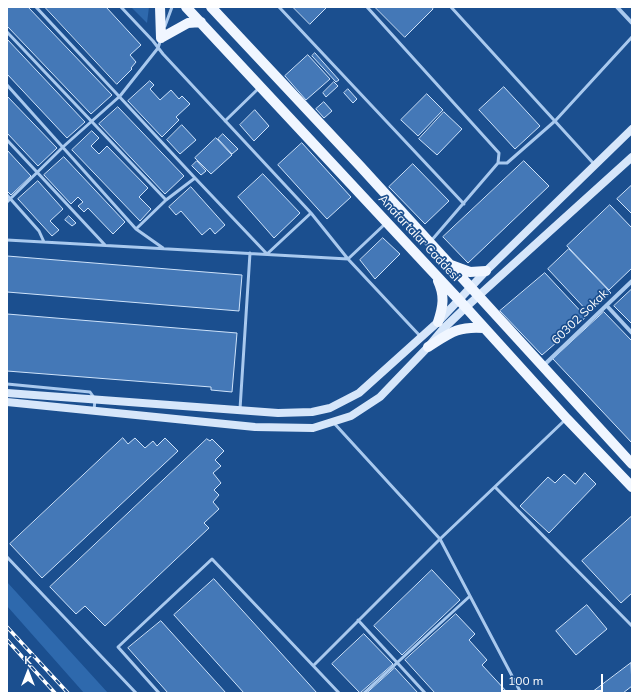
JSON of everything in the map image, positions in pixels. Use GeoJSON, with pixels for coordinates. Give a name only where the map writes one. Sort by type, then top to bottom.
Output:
{"type":"FeatureCollection","features":[{"type":"Feature","properties":{"kind":"main road"},"geometry":{"type":"LineString","coordinates":[[157,42],[160,7]]}},
{"type":"Feature","properties":{"kind":"main road","name":"Anafartalar Caddesi"},"geometry":{"type":"LineString","coordinates":[[186,7],[387,222],[566,419],[632,487]]}},
{"type":"Feature","properties":{"kind":"main road","name":"Anafartalar Caddesi"},"geometry":{"type":"LineString","coordinates":[[211,7],[360,166],[632,464]]}},
{"type":"Feature","properties":{"kind":"main road"},"geometry":{"type":"LineString","coordinates":[[221,7],[225,22]]}},
{"type":"Feature","properties":{"kind":"main road"},"geometry":{"type":"LineString","coordinates":[[157,42],[177,27],[188,23],[201,22]]}},
{"type":"Feature","properties":{"kind":"main road"},"geometry":{"type":"LineString","coordinates":[[7,402],[255,427],[313,428],[351,416],[380,397],[428,347],[443,329],[462,304],[470,288],[632,129]]}},
{"type":"Feature","properties":{"kind":"main road"},"geometry":{"type":"LineString","coordinates":[[7,393],[278,413],[312,412],[330,408],[359,393],[438,322],[462,304],[478,297],[632,158]]}},
{"type":"Feature","properties":{"kind":"main road"},"geometry":{"type":"LineString","coordinates":[[449,264],[470,272],[486,271]]}},
{"type":"Feature","properties":{"kind":"main road"},"geometry":{"type":"LineString","coordinates":[[434,273],[442,291],[443,301],[438,322]]}},
{"type":"Feature","properties":{"kind":"main road"},"geometry":{"type":"LineString","coordinates":[[428,347],[455,330],[467,327],[484,328]]}},
{"type":"Feature","properties":{"kind":"street"},"geometry":{"type":"LineString","coordinates":[[617,7],[632,22]]}},
{"type":"Feature","properties":{"kind":"street","name":"60302 Sokak"},"geometry":{"type":"LineString","coordinates":[[542,366],[632,281]]}},
{"type":"Feature","properties":{"kind":"street"},"geometry":{"type":"LineString","coordinates":[[606,306],[632,333]]}},
{"type":"Feature","properties":{"kind":"lane"},"geometry":{"type":"LineString","coordinates":[[36,7],[268,254]]}},
{"type":"Feature","properties":{"kind":"lane"},"geometry":{"type":"LineString","coordinates":[[121,7],[157,42],[225,121],[311,213],[348,260],[421,338]]}},
{"type":"Feature","properties":{"kind":"lane"},"geometry":{"type":"LineString","coordinates":[[7,202],[64,146],[120,96],[157,42],[172,7]]}},
{"type":"Feature","properties":{"kind":"lane"},"geometry":{"type":"LineString","coordinates":[[278,7],[464,204]]}},
{"type":"Feature","properties":{"kind":"lane"},"geometry":{"type":"LineString","coordinates":[[367,7],[500,153],[498,163],[429,243]]}},
{"type":"Feature","properties":{"kind":"lane"},"geometry":{"type":"LineString","coordinates":[[451,7],[594,165]]}},
{"type":"Feature","properties":{"kind":"lane"},"geometry":{"type":"LineString","coordinates":[[7,32],[166,200]]}},
{"type":"Feature","properties":{"kind":"lane"},"geometry":{"type":"LineString","coordinates":[[498,163],[506,163],[555,121],[632,37]]}},
{"type":"Feature","properties":{"kind":"lane"},"geometry":{"type":"LineString","coordinates":[[7,84],[64,146],[136,229],[164,248]]}},
{"type":"Feature","properties":{"kind":"lane"},"geometry":{"type":"LineString","coordinates":[[225,121],[260,87]]}},
{"type":"Feature","properties":{"kind":"lane"},"geometry":{"type":"LineString","coordinates":[[7,140],[105,245]]}},
{"type":"Feature","properties":{"kind":"lane"},"geometry":{"type":"LineString","coordinates":[[136,229],[166,200],[195,178]]}},
{"type":"Feature","properties":{"kind":"lane"},"geometry":{"type":"LineString","coordinates":[[7,195],[39,231],[44,242]]}},
{"type":"Feature","properties":{"kind":"lane"},"geometry":{"type":"LineString","coordinates":[[268,254],[311,213]]}},
{"type":"Feature","properties":{"kind":"lane"},"geometry":{"type":"LineString","coordinates":[[7,240],[268,254],[348,260],[387,222]]}},
{"type":"Feature","properties":{"kind":"lane"},"geometry":{"type":"LineString","coordinates":[[240,410],[250,253]]}},
{"type":"Feature","properties":{"kind":"lane"},"geometry":{"type":"LineString","coordinates":[[7,384],[90,392],[95,399],[94,411]]}},
{"type":"Feature","properties":{"kind":"lane"},"geometry":{"type":"LineString","coordinates":[[314,665],[440,539],[566,419]]}},
{"type":"Feature","properties":{"kind":"lane"},"geometry":{"type":"LineString","coordinates":[[333,422],[440,539],[521,693]]}},
{"type":"Feature","properties":{"kind":"lane"},"geometry":{"type":"LineString","coordinates":[[495,488],[632,626]]}},
{"type":"Feature","properties":{"kind":"lane"},"geometry":{"type":"LineString","coordinates":[[7,557],[136,693]]}},
{"type":"Feature","properties":{"kind":"lane"},"geometry":{"type":"LineString","coordinates":[[159,693],[118,647],[212,559],[339,693]]}},
{"type":"Feature","properties":{"kind":"lane"},"geometry":{"type":"LineString","coordinates":[[364,693],[470,596]]}},
{"type":"Feature","properties":{"kind":"lane"},"geometry":{"type":"LineString","coordinates":[[358,620],[425,693]]}},
{"type":"Feature","properties":{"kind":"shaded area"},"geometry":{"type":"Polygon","coordinates":[[[131,7],[149,7],[147,23],[131,7]]]}},
{"type":"Feature","properties":{"kind":"shaded area"},"geometry":{"type":"Polygon","coordinates":[[[7,582],[108,693],[84,693],[7,606],[7,582]]]}},
{"type":"Feature","properties":{"kind":"building"},"geometry":{"type":"Polygon","coordinates":[[[7,7],[28,7],[112,95],[91,114],[7,26],[7,7]]]}},
{"type":"Feature","properties":{"kind":"building"},"geometry":{"type":"Polygon","coordinates":[[[45,7],[106,7],[141,45],[130,55],[136,62],[131,68],[132,69],[117,84],[45,7]]]}},
{"type":"Feature","properties":{"kind":"building"},"geometry":{"type":"Polygon","coordinates":[[[293,7],[327,7],[310,24],[293,7]]]}},
{"type":"Feature","properties":{"kind":"building"},"geometry":{"type":"Polygon","coordinates":[[[375,7],[432,7],[433,9],[405,37],[375,7]]]}},
{"type":"Feature","properties":{"kind":"building"},"geometry":{"type":"Polygon","coordinates":[[[7,39],[85,122],[67,138],[7,74],[7,39]]]}},
{"type":"Feature","properties":{"kind":"building"},"geometry":{"type":"Polygon","coordinates":[[[315,53],[339,80],[336,82],[312,56],[315,53]]]}},
{"type":"Feature","properties":{"kind":"building"},"geometry":{"type":"Polygon","coordinates":[[[308,55],[330,79],[306,100],[285,76],[308,55]]]}},
{"type":"Feature","properties":{"kind":"building"},"geometry":{"type":"Polygon","coordinates":[[[150,81],[154,85],[150,89],[160,100],[171,90],[179,99],[182,96],[190,104],[176,117],[179,120],[162,137],[128,101],[150,81]]]}},
{"type":"Feature","properties":{"kind":"building"},"geometry":{"type":"Polygon","coordinates":[[[334,82],[338,86],[326,97],[323,93],[334,82]]]}},
{"type":"Feature","properties":{"kind":"building"},"geometry":{"type":"Polygon","coordinates":[[[504,87],[540,126],[515,149],[479,110],[504,87]]]}},
{"type":"Feature","properties":{"kind":"building"},"geometry":{"type":"Polygon","coordinates":[[[348,89],[357,99],[353,103],[344,93],[348,89]]]}},
{"type":"Feature","properties":{"kind":"building"},"geometry":{"type":"Polygon","coordinates":[[[427,94],[443,110],[418,136],[401,120],[427,94]]]}},
{"type":"Feature","properties":{"kind":"building"},"geometry":{"type":"Polygon","coordinates":[[[7,96],[57,148],[38,166],[7,133],[7,96]]]}},
{"type":"Feature","properties":{"kind":"building"},"geometry":{"type":"Polygon","coordinates":[[[324,102],[332,111],[324,118],[316,109],[324,102]]]}},
{"type":"Feature","properties":{"kind":"building"},"geometry":{"type":"Polygon","coordinates":[[[118,107],[184,176],[165,194],[99,124],[118,107]]]}},
{"type":"Feature","properties":{"kind":"building"},"geometry":{"type":"Polygon","coordinates":[[[255,110],[269,126],[254,141],[240,125],[255,110]]]}},
{"type":"Feature","properties":{"kind":"building"},"geometry":{"type":"Polygon","coordinates":[[[444,112],[462,129],[437,155],[419,139],[444,112]]]}},
{"type":"Feature","properties":{"kind":"building"},"geometry":{"type":"Polygon","coordinates":[[[182,125],[196,140],[180,154],[167,140],[182,125]]]}},
{"type":"Feature","properties":{"kind":"building"},"geometry":{"type":"Polygon","coordinates":[[[92,131],[99,138],[91,146],[99,154],[107,146],[148,188],[139,197],[151,209],[140,221],[72,150],[92,131]]]}},
{"type":"Feature","properties":{"kind":"building"},"geometry":{"type":"Polygon","coordinates":[[[223,134],[238,149],[232,154],[218,139],[223,134]]]}},
{"type":"Feature","properties":{"kind":"building"},"geometry":{"type":"Polygon","coordinates":[[[216,138],[232,155],[211,174],[195,158],[216,138]]]}},
{"type":"Feature","properties":{"kind":"building"},"geometry":{"type":"Polygon","coordinates":[[[302,143],[351,197],[327,219],[278,165],[302,143]]]}},
{"type":"Feature","properties":{"kind":"building"},"geometry":{"type":"Polygon","coordinates":[[[7,150],[31,176],[11,195],[7,191],[7,150]]]}},
{"type":"Feature","properties":{"kind":"building"},"geometry":{"type":"Polygon","coordinates":[[[64,157],[125,222],[113,234],[88,208],[84,212],[78,206],[83,202],[78,197],[71,204],[44,175],[64,157]]]}},
{"type":"Feature","properties":{"kind":"building"},"geometry":{"type":"Polygon","coordinates":[[[197,161],[206,171],[201,175],[192,166],[197,161]]]}},
{"type":"Feature","properties":{"kind":"building"},"geometry":{"type":"Polygon","coordinates":[[[524,161],[549,186],[468,263],[443,237],[524,161]]]}},
{"type":"Feature","properties":{"kind":"building"},"geometry":{"type":"Polygon","coordinates":[[[413,164],[449,201],[425,224],[389,187],[413,164]]]}},
{"type":"Feature","properties":{"kind":"building"},"geometry":{"type":"Polygon","coordinates":[[[263,174],[300,213],[274,238],[238,197],[263,174]]]}},
{"type":"Feature","properties":{"kind":"building"},"geometry":{"type":"Polygon","coordinates":[[[38,181],[63,209],[50,221],[59,230],[52,236],[18,199],[38,181]]]}},
{"type":"Feature","properties":{"kind":"building"},"geometry":{"type":"Polygon","coordinates":[[[632,185],[632,214],[617,199],[632,185]]]}},
{"type":"Feature","properties":{"kind":"building"},"geometry":{"type":"Polygon","coordinates":[[[191,187],[225,225],[215,234],[210,228],[202,235],[181,211],[176,215],[169,207],[191,187]]]}},
{"type":"Feature","properties":{"kind":"building"},"geometry":{"type":"Polygon","coordinates":[[[610,205],[632,228],[632,268],[609,290],[567,246],[610,205]]]}},
{"type":"Feature","properties":{"kind":"building"},"geometry":{"type":"Polygon","coordinates":[[[69,216],[76,223],[72,226],[65,220],[69,216]]]}},
{"type":"Feature","properties":{"kind":"building"},"geometry":{"type":"Polygon","coordinates":[[[383,238],[400,254],[375,279],[360,260],[383,238]]]}},
{"type":"Feature","properties":{"kind":"building"},"geometry":{"type":"Polygon","coordinates":[[[569,249],[611,293],[589,313],[548,269],[569,249]]]}},
{"type":"Feature","properties":{"kind":"building"},"geometry":{"type":"Polygon","coordinates":[[[7,256],[242,275],[239,311],[7,292],[7,256]]]}},
{"type":"Feature","properties":{"kind":"building"},"geometry":{"type":"Polygon","coordinates":[[[545,273],[586,317],[542,355],[500,311],[545,273]]]}},
{"type":"Feature","properties":{"kind":"building"},"geometry":{"type":"Polygon","coordinates":[[[632,289],[632,324],[614,306],[632,289]]]}},
{"type":"Feature","properties":{"kind":"building"},"geometry":{"type":"Polygon","coordinates":[[[604,312],[632,341],[632,443],[553,359],[604,312]]]}},
{"type":"Feature","properties":{"kind":"building"},"geometry":{"type":"Polygon","coordinates":[[[7,314],[237,333],[232,392],[211,390],[211,387],[7,371],[7,314]]]}},
{"type":"Feature","properties":{"kind":"building"},"geometry":{"type":"Polygon","coordinates":[[[123,438],[128,444],[135,438],[145,448],[153,441],[157,446],[165,438],[178,451],[42,578],[10,544],[123,438]]]}},
{"type":"Feature","properties":{"kind":"building"},"geometry":{"type":"Polygon","coordinates":[[[207,439],[210,441],[212,439],[224,451],[215,460],[221,466],[213,473],[221,483],[214,490],[219,495],[213,502],[219,509],[204,523],[209,528],[105,626],[85,606],[76,614],[50,587],[207,439]]]}},
{"type":"Feature","properties":{"kind":"building"},"geometry":{"type":"Polygon","coordinates":[[[585,473],[596,484],[549,533],[520,506],[548,477],[555,483],[564,474],[575,484],[585,473]]]}},
{"type":"Feature","properties":{"kind":"building"},"geometry":{"type":"Polygon","coordinates":[[[632,516],[632,593],[621,603],[582,561],[632,516]]]}},
{"type":"Feature","properties":{"kind":"building"},"geometry":{"type":"Polygon","coordinates":[[[432,570],[460,600],[402,655],[374,626],[432,570]]]}},
{"type":"Feature","properties":{"kind":"building"},"geometry":{"type":"Polygon","coordinates":[[[214,579],[317,693],[244,693],[174,615],[214,579]]]}},
{"type":"Feature","properties":{"kind":"building"},"geometry":{"type":"Polygon","coordinates":[[[587,605],[607,629],[576,655],[556,631],[587,605]]]}},
{"type":"Feature","properties":{"kind":"building"},"geometry":{"type":"Polygon","coordinates":[[[456,614],[475,634],[469,640],[487,660],[482,665],[507,692],[435,693],[405,660],[456,614]]]}},
{"type":"Feature","properties":{"kind":"building"},"geometry":{"type":"Polygon","coordinates":[[[161,621],[226,693],[168,693],[128,648],[161,621]]]}},
{"type":"Feature","properties":{"kind":"building"},"geometry":{"type":"Polygon","coordinates":[[[364,634],[393,664],[360,693],[332,664],[364,634]]]}},
{"type":"Feature","properties":{"kind":"building"},"geometry":{"type":"Polygon","coordinates":[[[631,663],[632,686],[623,693],[596,693],[594,691],[631,663]]]}},
{"type":"Feature","properties":{"kind":"building"},"geometry":{"type":"Polygon","coordinates":[[[395,668],[418,693],[367,693],[395,668]]]}},
{"type":"Feature","properties":{"kind":"railway"},"geometry":{"type":"LineString","coordinates":[[7,627],[68,693]]}},
{"type":"Feature","properties":{"kind":"railway"},"geometry":{"type":"LineString","coordinates":[[7,640],[55,693]]}}]}
